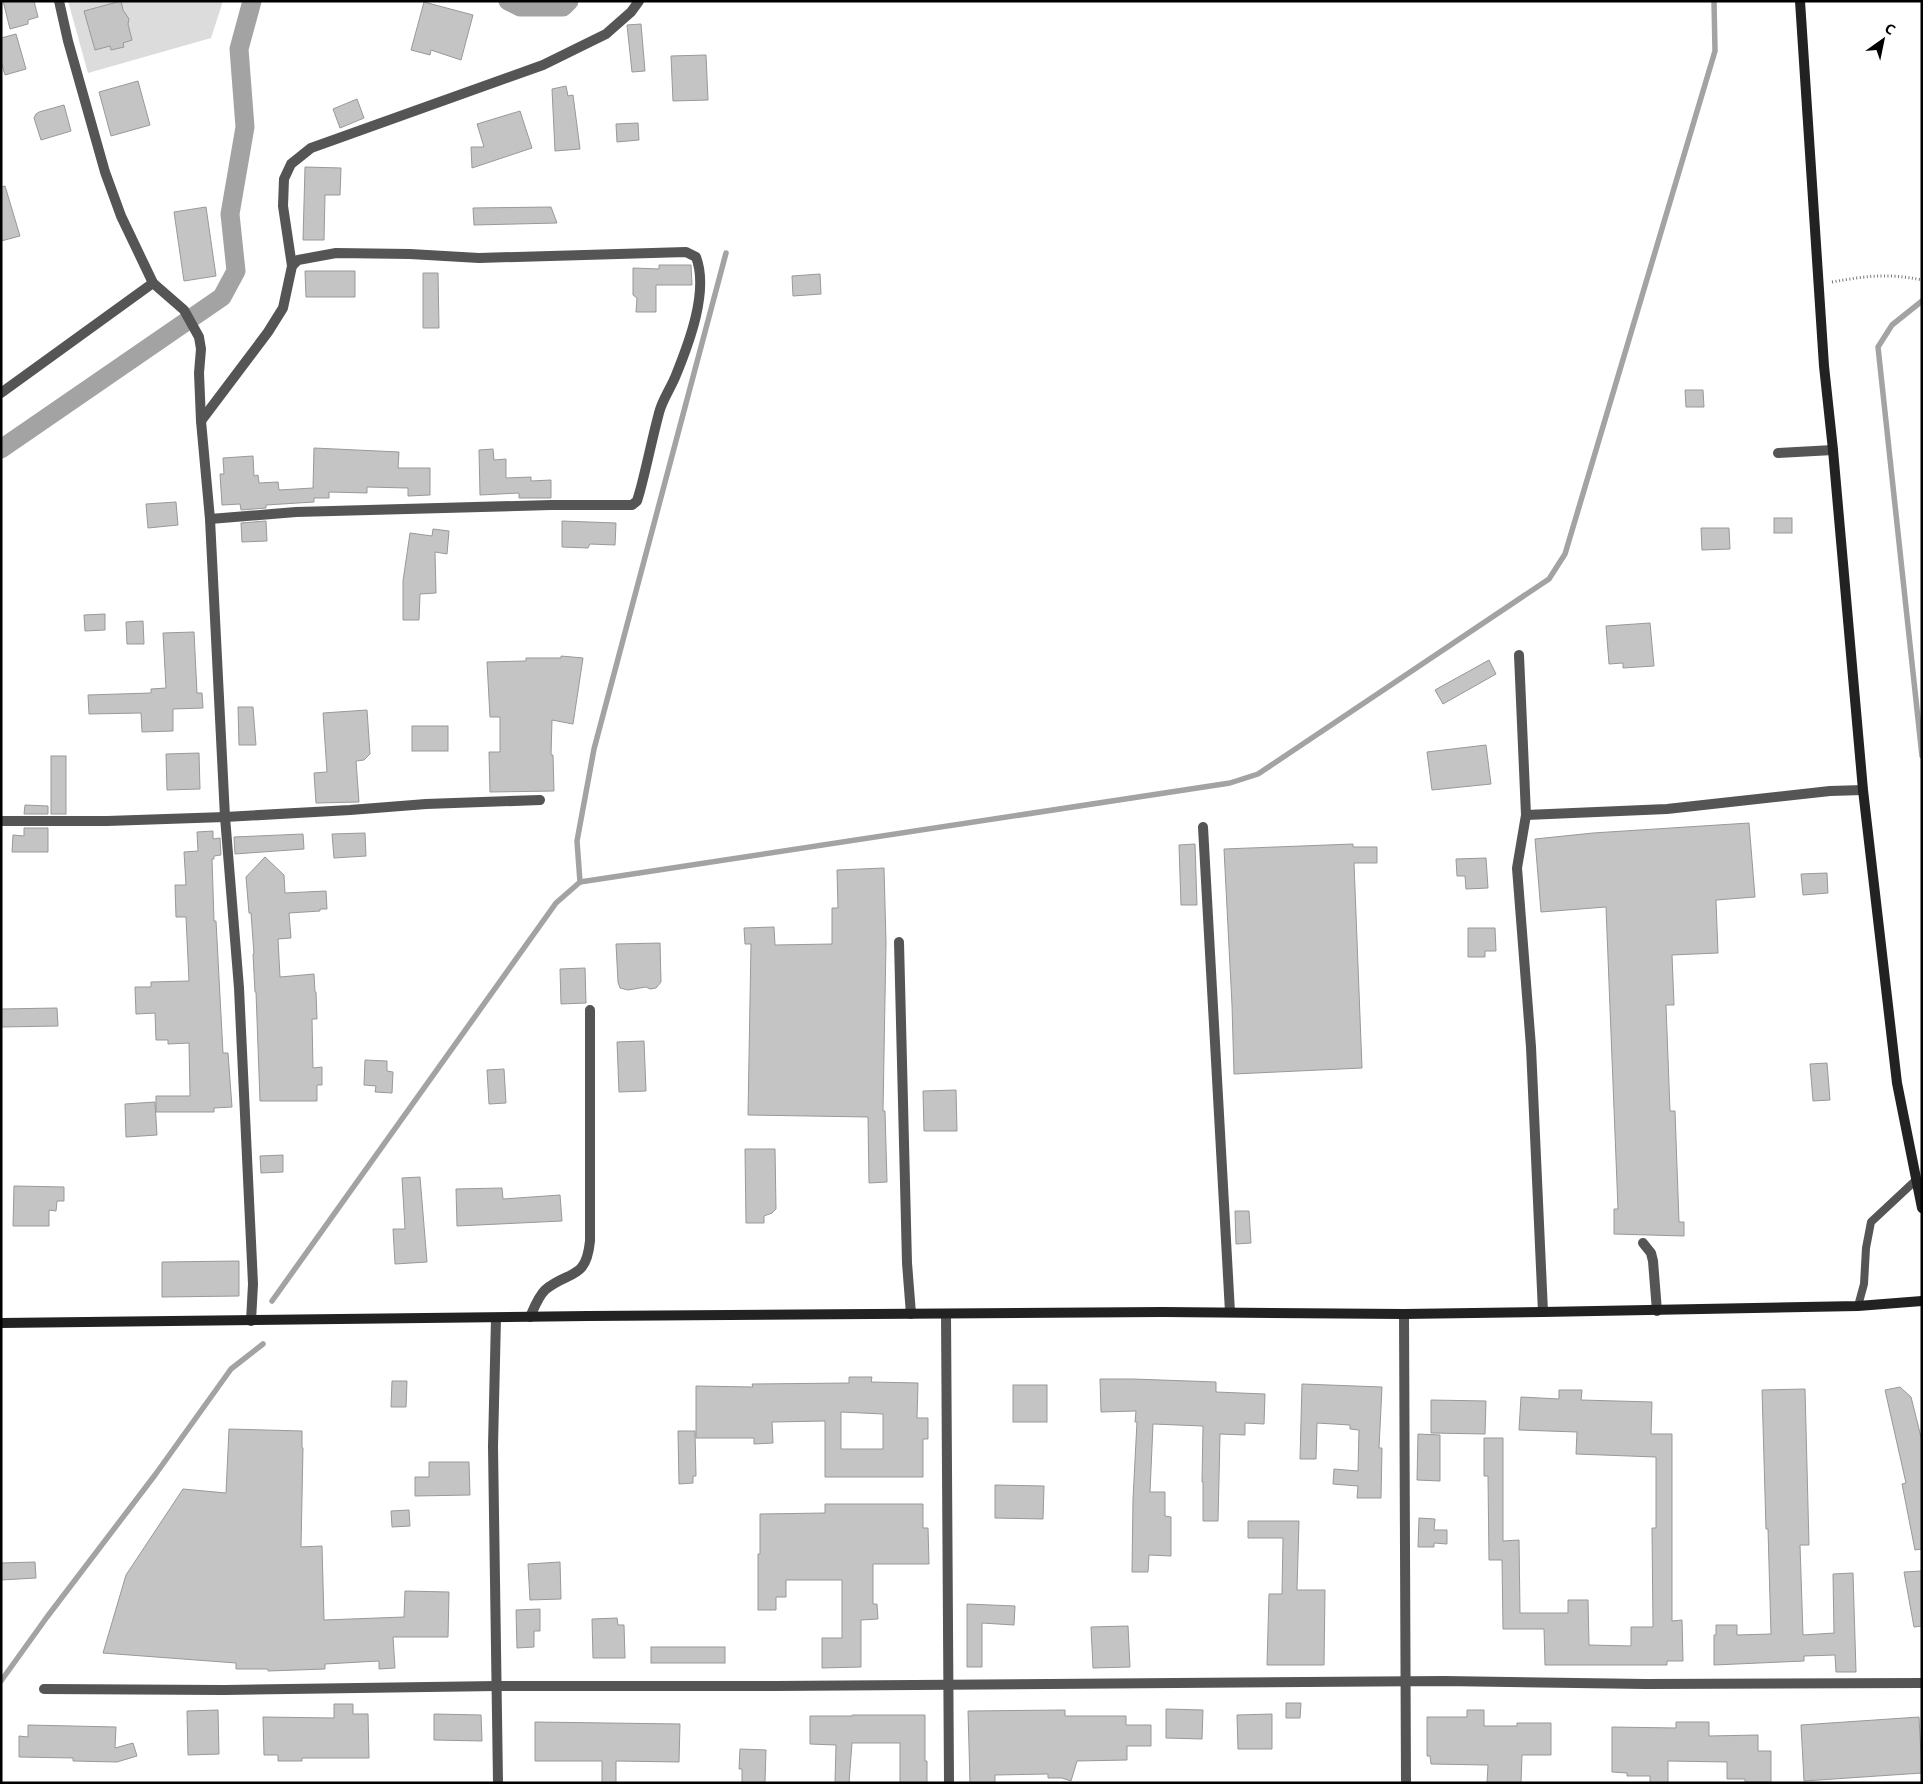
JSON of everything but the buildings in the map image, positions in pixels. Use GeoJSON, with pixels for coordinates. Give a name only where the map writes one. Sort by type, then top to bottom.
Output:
{"type":"FeatureCollection","features":[{"type":"Feature","properties":{"kind":"main road"},"geometry":{"type":"LineString","coordinates":[[1800,1],[1824,366],[1863,790],[1897,1083],[1922,1208]]}},
{"type":"Feature","properties":{"kind":"main road"},"geometry":{"type":"LineString","coordinates":[[1,1324],[911,1314],[1230,1312],[1404,1314],[1657,1311],[1858,1306],[1922,1301]]}},
{"type":"Feature","properties":{"kind":"street"},"geometry":{"type":"LineString","coordinates":[[59,1],[68,41],[105,172],[121,216],[153,283],[184,310],[197,330],[201,350],[199,373],[201,421],[210,519],[225,816],[239,988],[253,1284],[251,1321]]}},
{"type":"Feature","properties":{"kind":"street"},"geometry":{"type":"LineString","coordinates":[[201,421],[268,332],[283,308],[292,266],[286,231],[283,190],[287,171],[291,164],[311,148],[543,66],[606,34],[631,12],[639,1]]}},
{"type":"Feature","properties":{"kind":"street"},"geometry":{"type":"LineString","coordinates":[[210,519],[306,512],[551,505],[628,507],[637,501],[659,412],[676,376],[691,332],[700,291],[699,265],[696,257],[686,252],[479,258],[410,254],[336,253],[298,260],[292,266]]}},
{"type":"Feature","properties":{"kind":"street"},"geometry":{"type":"LineString","coordinates":[[1,393],[153,283]]}},
{"type":"Feature","properties":{"kind":"street"},"geometry":{"type":"LineString","coordinates":[[1778,453],[1833,450]]}},
{"type":"Feature","properties":{"kind":"street"},"geometry":{"type":"LineString","coordinates":[[1519,655],[1526,815],[1517,868],[1531,1047],[1543,1312]]}},
{"type":"Feature","properties":{"kind":"street"},"geometry":{"type":"LineString","coordinates":[[1526,815],[1667,809],[1830,791],[1863,790]]}},
{"type":"Feature","properties":{"kind":"street"},"geometry":{"type":"LineString","coordinates":[[1,821],[107,821],[350,810],[426,804],[540,800]]}},
{"type":"Feature","properties":{"kind":"street"},"geometry":{"type":"LineString","coordinates":[[1203,827],[1230,1312]]}},
{"type":"Feature","properties":{"kind":"street"},"geometry":{"type":"LineString","coordinates":[[898,942],[907,1262],[911,1314]]}},
{"type":"Feature","properties":{"kind":"street"},"geometry":{"type":"LineString","coordinates":[[530,1317],[544,1291],[579,1272],[588,1255],[590,1010]]}},
{"type":"Feature","properties":{"kind":"street"},"geometry":{"type":"LineString","coordinates":[[1643,1243],[1651,1253],[1653,1261],[1657,1311]]}},
{"type":"Feature","properties":{"kind":"street"},"geometry":{"type":"LineString","coordinates":[[946,1314],[949,1783]]}},
{"type":"Feature","properties":{"kind":"street"},"geometry":{"type":"LineString","coordinates":[[1404,1314],[1404,1682],[1406,1783]]}},
{"type":"Feature","properties":{"kind":"street"},"geometry":{"type":"LineString","coordinates":[[496,1318],[493,1446],[498,1783]]}},
{"type":"Feature","properties":{"kind":"street"},"geometry":{"type":"LineString","coordinates":[[44,1689],[224,1690],[497,1686],[1404,1682],[1922,1683]]}},
{"type":"Feature","properties":{"kind":"lane"},"geometry":{"type":"LineString","coordinates":[[1858,1306],[1864,1284],[1866,1248],[1871,1222],[1916,1180]]}},
{"type":"Feature","properties":{"kind":"path"},"geometry":{"type":"LineString","coordinates":[[1819,284],[1879,275],[1901,276],[1922,280]]}},
{"type":"Feature","properties":{"kind":"shaded area"},"geometry":{"type":"Polygon","coordinates":[[[68,1],[223,1],[211,38],[88,73],[68,1]]]}},
{"type":"Feature","properties":{"kind":"waterway"},"geometry":{"type":"LineString","coordinates":[[1,449],[222,297],[236,271],[230,214],[245,127],[239,49],[252,1]]}},
{"type":"Feature","properties":{"kind":"waterway"},"geometry":{"type":"LineString","coordinates":[[508,1],[520,7],[563,7],[569,1]]}},
{"type":"Feature","properties":{"kind":"waterway"},"geometry":{"type":"LineString","coordinates":[[272,1301],[556,903],[580,882],[1230,783],[1258,774],[1549,579],[1565,554],[1715,51],[1714,1]]}},
{"type":"Feature","properties":{"kind":"waterway"},"geometry":{"type":"LineString","coordinates":[[580,882],[577,841],[594,749],[726,253]]}},
{"type":"Feature","properties":{"kind":"waterway"},"geometry":{"type":"LineString","coordinates":[[1922,301],[1892,325],[1878,347],[1922,756]]}},
{"type":"Feature","properties":{"kind":"waterway"},"geometry":{"type":"LineString","coordinates":[[1,1681],[155,1475],[231,1369],[263,1344]]}}]}
